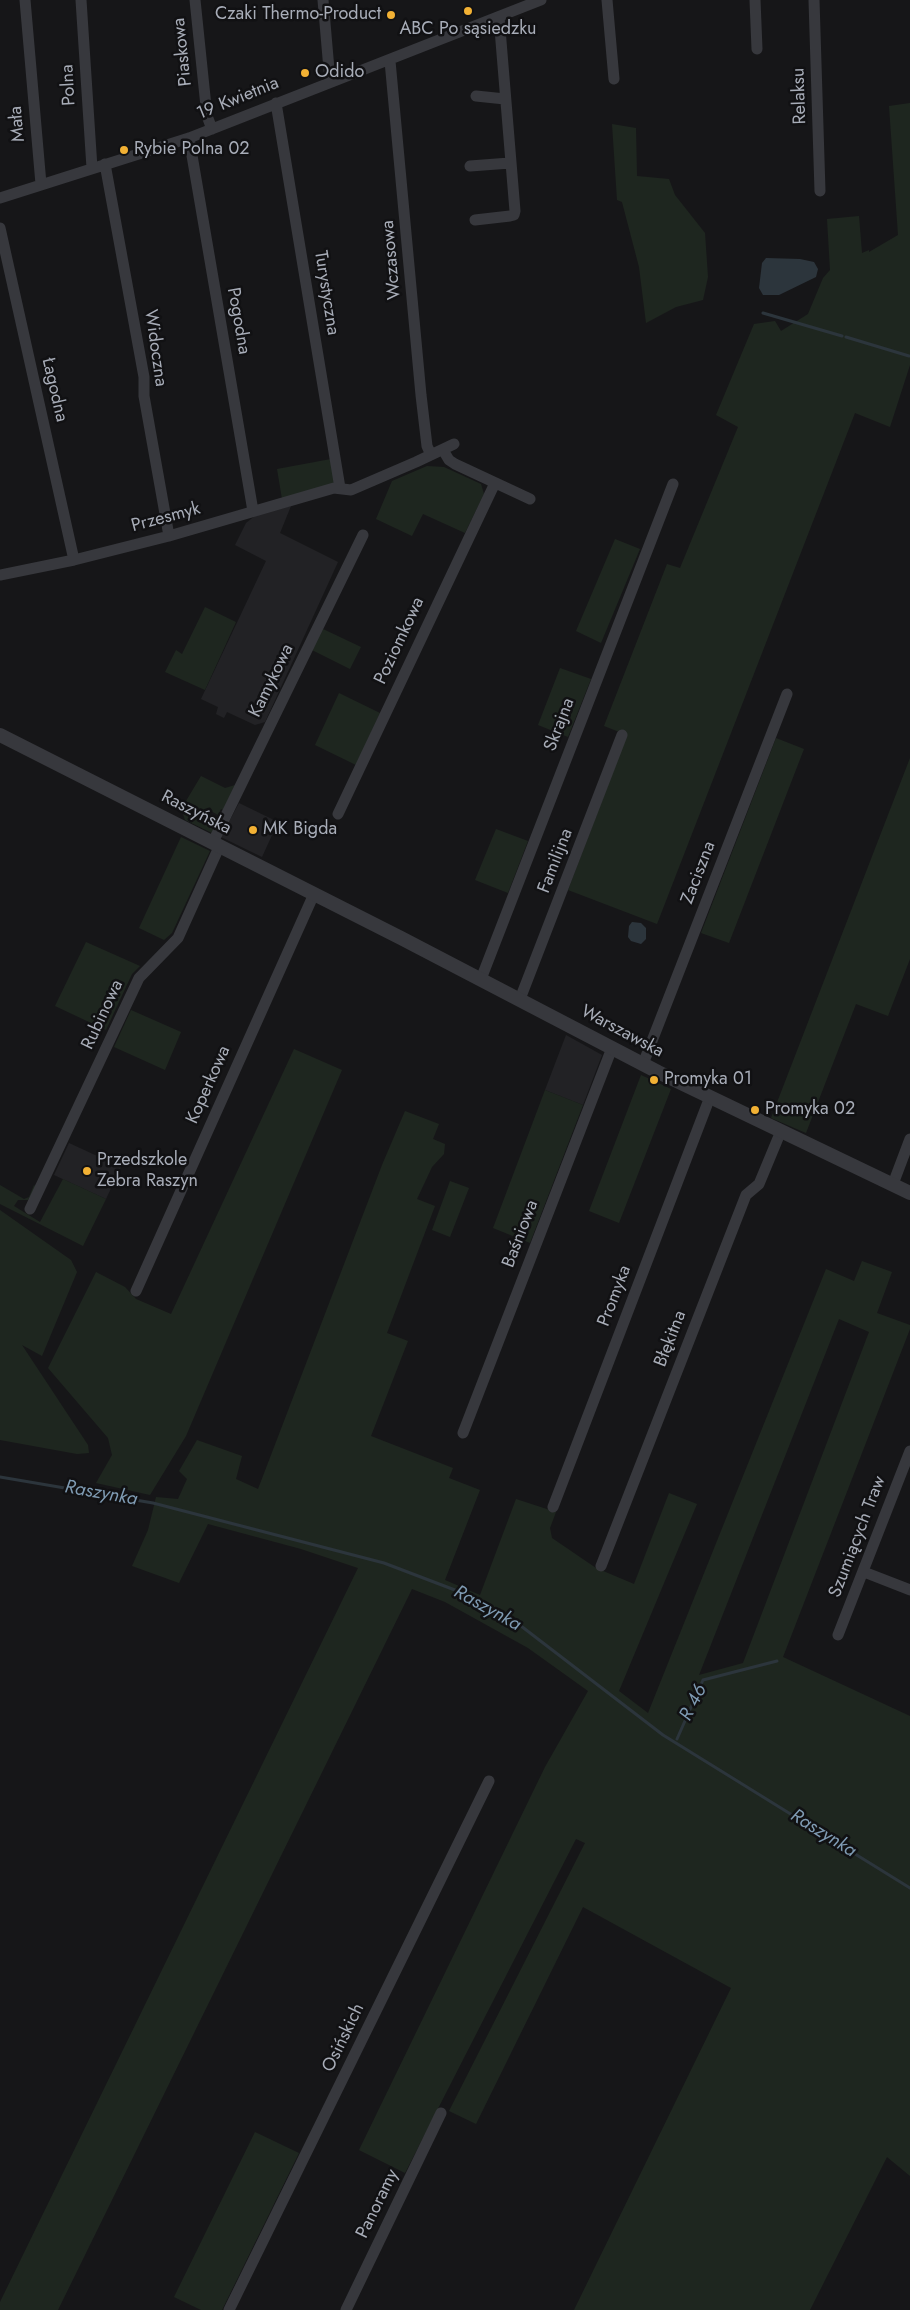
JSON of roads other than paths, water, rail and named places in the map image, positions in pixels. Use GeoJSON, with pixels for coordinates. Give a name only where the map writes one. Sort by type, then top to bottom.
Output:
{"type":"FeatureCollection","features":[{"type":"Feature","properties":{"kind":"street","name":"Mała"},"geometry":{"type":"LineString","coordinates":[[26,0],[42,184]]}},
{"type":"Feature","properties":{"kind":"street","name":"Polna"},"geometry":{"type":"LineString","coordinates":[[82,0],[92,168]]}},
{"type":"Feature","properties":{"kind":"street","name":"Piaskowa"},"geometry":{"type":"LineString","coordinates":[[195,0],[207,116],[212,129]]}},
{"type":"Feature","properties":{"kind":"street"},"geometry":{"type":"LineString","coordinates":[[323,0],[330,81]]}},
{"type":"Feature","properties":{"kind":"street","name":"19 Kwietnia"},"geometry":{"type":"LineString","coordinates":[[0,198],[189,138],[330,81],[390,61],[541,0]]}},
{"type":"Feature","properties":{"kind":"street"},"geometry":{"type":"LineString","coordinates":[[607,0],[614,79]]}},
{"type":"Feature","properties":{"kind":"street"},"geometry":{"type":"LineString","coordinates":[[755,0],[757,49]]}},
{"type":"Feature","properties":{"kind":"street","name":"Relaksu"},"geometry":{"type":"LineString","coordinates":[[814,0],[820,191]]}},
{"type":"Feature","properties":{"kind":"street"},"geometry":{"type":"LineString","coordinates":[[475,220],[514,215],[499,17]]}},
{"type":"Feature","properties":{"kind":"street","name":"Wczasowa"},"geometry":{"type":"LineString","coordinates":[[390,61],[421,395],[427,446],[431,456]]}},
{"type":"Feature","properties":{"kind":"street"},"geometry":{"type":"LineString","coordinates":[[476,96],[505,99]]}},
{"type":"Feature","properties":{"kind":"street","name":"Turystyczna"},"geometry":{"type":"LineString","coordinates":[[276,103],[340,488]]}},
{"type":"Feature","properties":{"kind":"street","name":"Pogodna"},"geometry":{"type":"LineString","coordinates":[[189,138],[253,511]]}},
{"type":"Feature","properties":{"kind":"street"},"geometry":{"type":"LineString","coordinates":[[470,166],[510,163]]}},
{"type":"Feature","properties":{"kind":"street","name":"Widoczna"},"geometry":{"type":"LineString","coordinates":[[105,164],[144,377],[144,396],[169,536]]}},
{"type":"Feature","properties":{"kind":"street","name":"Łagodna"},"geometry":{"type":"LineString","coordinates":[[0,228],[74,560]]}},
{"type":"Feature","properties":{"kind":"street","name":"Przesmyk"},"geometry":{"type":"LineString","coordinates":[[0,575],[74,560],[169,536],[328,490],[340,488],[351,490],[448,447],[451,462],[495,483]]}},
{"type":"Feature","properties":{"kind":"street"},"geometry":{"type":"LineString","coordinates":[[495,483],[530,499]]}},
{"type":"Feature","properties":{"kind":"street","name":"Poziomkowa"},"geometry":{"type":"LineString","coordinates":[[338,814],[495,483]]}},
{"type":"Feature","properties":{"kind":"street","name":"Skrajna"},"geometry":{"type":"LineString","coordinates":[[481,979],[673,484]]}},
{"type":"Feature","properties":{"kind":"street","name":"Kamykowa"},"geometry":{"type":"LineString","coordinates":[[216,844],[363,535]]}},
{"type":"Feature","properties":{"kind":"street","name":"Zaciszna"},"geometry":{"type":"LineString","coordinates":[[643,1064],[787,694]]}},
{"type":"Feature","properties":{"kind":"street","name":"Raszyńska"},"geometry":{"type":"LineString","coordinates":[[0,735],[402,938]]}},
{"type":"Feature","properties":{"kind":"street","name":"Familijna"},"geometry":{"type":"LineString","coordinates":[[520,998],[569,877],[622,735]]}},
{"type":"Feature","properties":{"kind":"street","name":"Rubinowa"},"geometry":{"type":"LineString","coordinates":[[30,1209],[139,978],[178,938],[216,844]]}},
{"type":"Feature","properties":{"kind":"street","name":"Koperkowa"},"geometry":{"type":"LineString","coordinates":[[136,1291],[314,894]]}},
{"type":"Feature","properties":{"kind":"street","name":"Warszawska"},"geometry":{"type":"LineString","coordinates":[[402,938],[520,998],[643,1064],[910,1193]]}},
{"type":"Feature","properties":{"kind":"street","name":"Baśniowa"},"geometry":{"type":"LineString","coordinates":[[463,1433],[612,1048]]}},
{"type":"Feature","properties":{"kind":"street","name":"Promyka"},"geometry":{"type":"LineString","coordinates":[[554,1507],[710,1097]]}},
{"type":"Feature","properties":{"kind":"street","name":"Błękitna"},"geometry":{"type":"LineString","coordinates":[[601,1566],[746,1195],[759,1184],[780,1131]]}},
{"type":"Feature","properties":{"kind":"street"},"geometry":{"type":"LineString","coordinates":[[893,1184],[910,1139]]}},
{"type":"Feature","properties":{"kind":"street","name":"Szumiących Traw"},"geometry":{"type":"LineString","coordinates":[[838,1635],[910,1451]]}},
{"type":"Feature","properties":{"kind":"street"},"geometry":{"type":"LineString","coordinates":[[864,1572],[910,1590]]}},
{"type":"Feature","properties":{"kind":"street","name":"Osińskich"},"geometry":{"type":"LineString","coordinates":[[229,2310],[489,1781]]}},
{"type":"Feature","properties":{"kind":"street","name":"Panoramy"},"geometry":{"type":"LineString","coordinates":[[346,2310],[442,2113]]}},
{"type":"Feature","properties":{"kind":"waterway"},"geometry":{"type":"LineString","coordinates":[[763,313],[842,336]]}},
{"type":"Feature","properties":{"kind":"waterway"},"geometry":{"type":"LineString","coordinates":[[846,337],[909,356]]}},
{"type":"Feature","properties":{"kind":"waterway","name":"Raszynka"},"geometry":{"type":"LineString","coordinates":[[0,1477],[153,1503],[384,1563],[468,1595],[521,1626],[663,1735],[910,1888]]}},
{"type":"Feature","properties":{"kind":"waterway","name":"R 46"},"geometry":{"type":"LineString","coordinates":[[677,1739],[703,1680],[777,1661]]}},
{"type":"Feature","properties":{"kind":"place","name":"ABC Po sąsiedzku"},"geometry":{"type":"Point","coordinates":[468,11]}},
{"type":"Feature","properties":{"kind":"place","name":"Czaki Thermo-Product"},"geometry":{"type":"Point","coordinates":[391,15]}},
{"type":"Feature","properties":{"kind":"place","name":"Odido"},"geometry":{"type":"Point","coordinates":[305,73]}},
{"type":"Feature","properties":{"kind":"place","name":"Rybie Polna 02"},"geometry":{"type":"Point","coordinates":[124,150]}},
{"type":"Feature","properties":{"kind":"place","name":"MK Bigda"},"geometry":{"type":"Point","coordinates":[253,830]}},
{"type":"Feature","properties":{"kind":"place","name":"Promyka 01"},"geometry":{"type":"Point","coordinates":[654,1080]}},
{"type":"Feature","properties":{"kind":"place","name":"Promyka 02"},"geometry":{"type":"Point","coordinates":[755,1110]}},
{"type":"Feature","properties":{"kind":"place","name":"Przedszkole Zebra Raszyn"},"geometry":{"type":"Point","coordinates":[87,1171]}}]}
